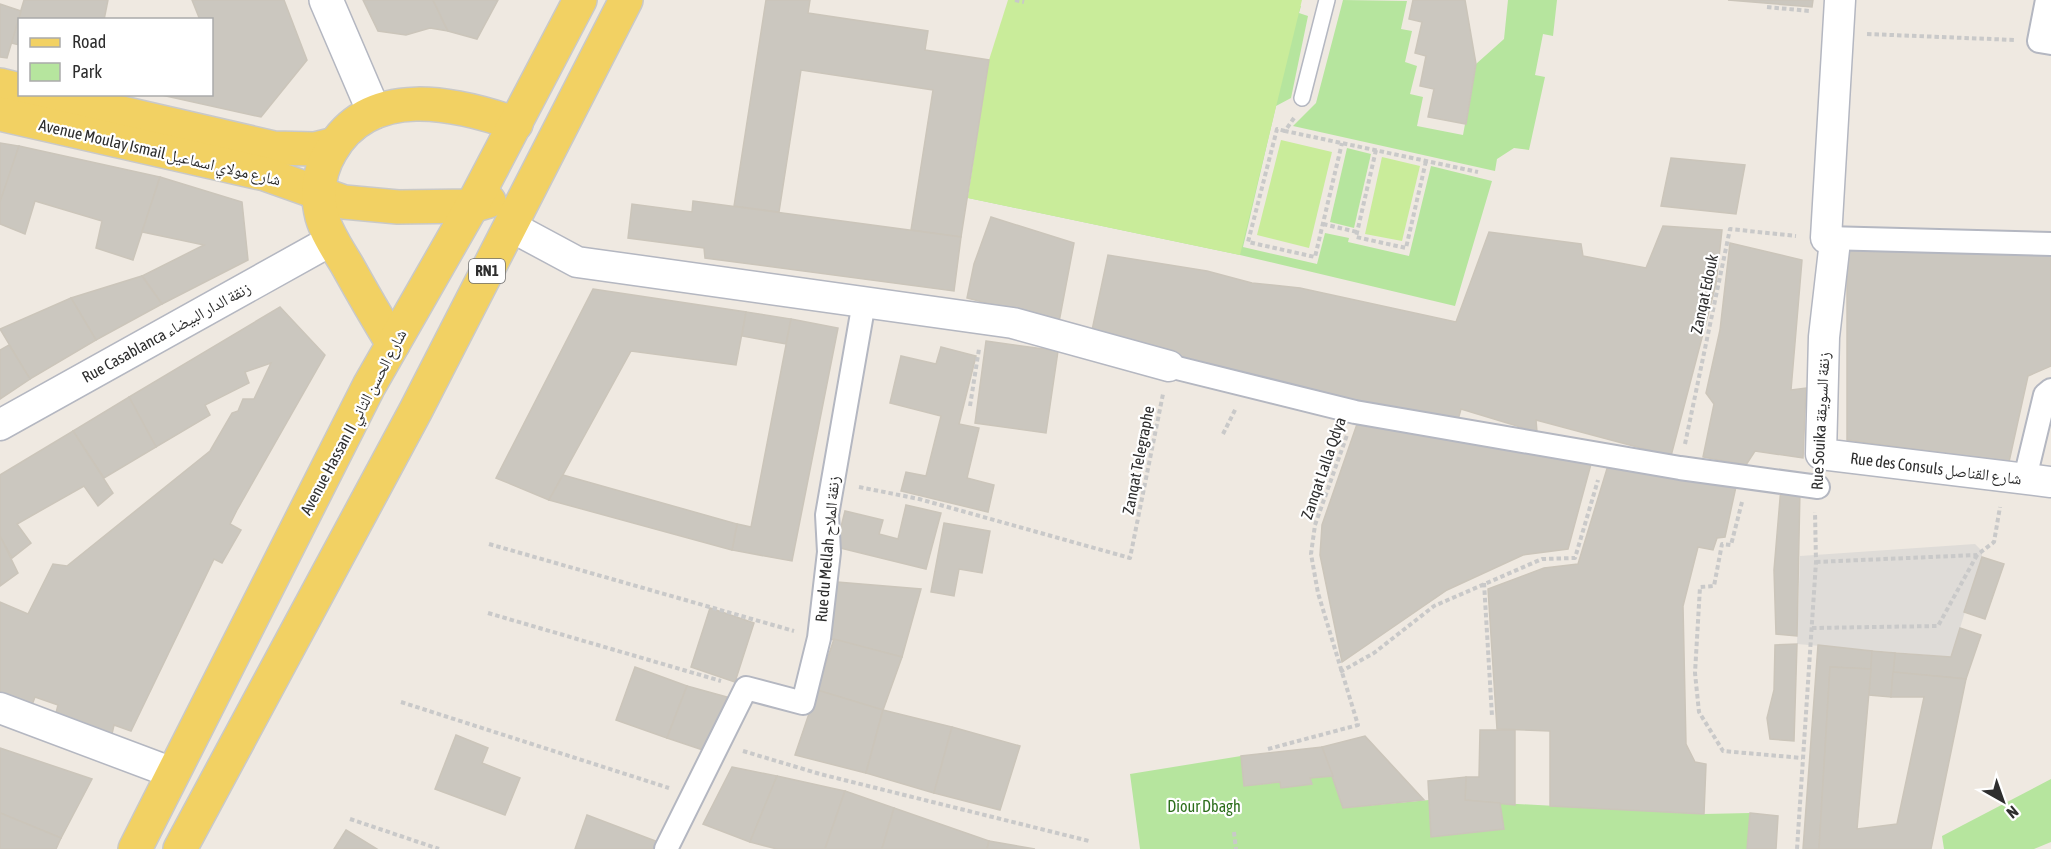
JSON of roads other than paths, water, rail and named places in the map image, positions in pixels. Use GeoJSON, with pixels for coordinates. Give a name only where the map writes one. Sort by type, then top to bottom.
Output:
{"type":"FeatureCollection","features":[{"type":"Feature","properties":{"kind":"main road","name":"Avenue Hassan II شارع الحسن الثاني"},"geometry":{"type":"LineString","coordinates":[[135,849],[369,386],[472,206],[580,0]]}},
{"type":"Feature","properties":{"kind":"main road"},"geometry":{"type":"LineString","coordinates":[[472,206],[490,201],[504,187],[607,0]]}},
{"type":"Feature","properties":{"kind":"main road","name":"RN1"},"geometry":{"type":"LineString","coordinates":[[180,849],[416,410],[626,0]]}},
{"type":"Feature","properties":{"kind":"main road"},"geometry":{"type":"LineString","coordinates":[[0,85],[18,90]]}},
{"type":"Feature","properties":{"kind":"main road","name":"Avenue Moulay Ismail شارع مولاي اسماعيل"},"geometry":{"type":"LineString","coordinates":[[49,96],[274,148],[315,148],[335,144]]}},
{"type":"Feature","properties":{"kind":"main road"},"geometry":{"type":"LineString","coordinates":[[393,344],[332,240],[322,218],[319,195],[326,159],[348,128],[374,112],[407,105],[449,105],[474,109],[516,124]]}},
{"type":"Feature","properties":{"kind":"main road","name":"Avenue Moulay Ismail شارع مولاي اسماعيل"},"geometry":{"type":"LineString","coordinates":[[0,114],[265,174],[319,195],[371,206],[472,206]]}},
{"type":"Feature","properties":{"kind":"street"},"geometry":{"type":"LineString","coordinates":[[326,0],[374,112]]}},
{"type":"Feature","properties":{"kind":"street"},"geometry":{"type":"LineString","coordinates":[[2045,42],[2048,0]]}},
{"type":"Feature","properties":{"kind":"street","name":"Rue Souika زنقة السويقة"},"geometry":{"type":"LineString","coordinates":[[1821,454],[1824,337],[1831,239],[1840,16]]}},
{"type":"Feature","properties":{"kind":"street"},"geometry":{"type":"LineString","coordinates":[[510,225],[577,262],[1013,323],[1168,366],[1355,412],[1680,468],[1818,487]]}},
{"type":"Feature","properties":{"kind":"street"},"geometry":{"type":"LineString","coordinates":[[1831,239],[2051,244]]}},
{"type":"Feature","properties":{"kind":"street","name":"Rue Casablanca زنقة الدار البيضاء"},"geometry":{"type":"LineString","coordinates":[[0,425],[332,240]]}},
{"type":"Feature","properties":{"kind":"street","name":"Rue du Mellah زنقة الملاح"},"geometry":{"type":"LineString","coordinates":[[666,849],[746,688],[803,703],[819,638],[829,552],[827,515],[831,481],[864,302]]}},
{"type":"Feature","properties":{"kind":"street"},"geometry":{"type":"LineString","coordinates":[[2027,479],[2044,395],[2051,390]]}},
{"type":"Feature","properties":{"kind":"street","name":"Rue des Consuls شارع القناصل"},"geometry":{"type":"LineString","coordinates":[[1821,454],[2027,479]]}},
{"type":"Feature","properties":{"kind":"street"},"geometry":{"type":"LineString","coordinates":[[0,708],[173,773]]}},
{"type":"Feature","properties":{"kind":"lane"},"geometry":{"type":"LineString","coordinates":[[1302,98],[1327,0]]}},
{"type":"Feature","properties":{"kind":"park label","name":"Diour Dbagh"},"geometry":{"type":"Point","coordinates":[1204,806]}}]}
